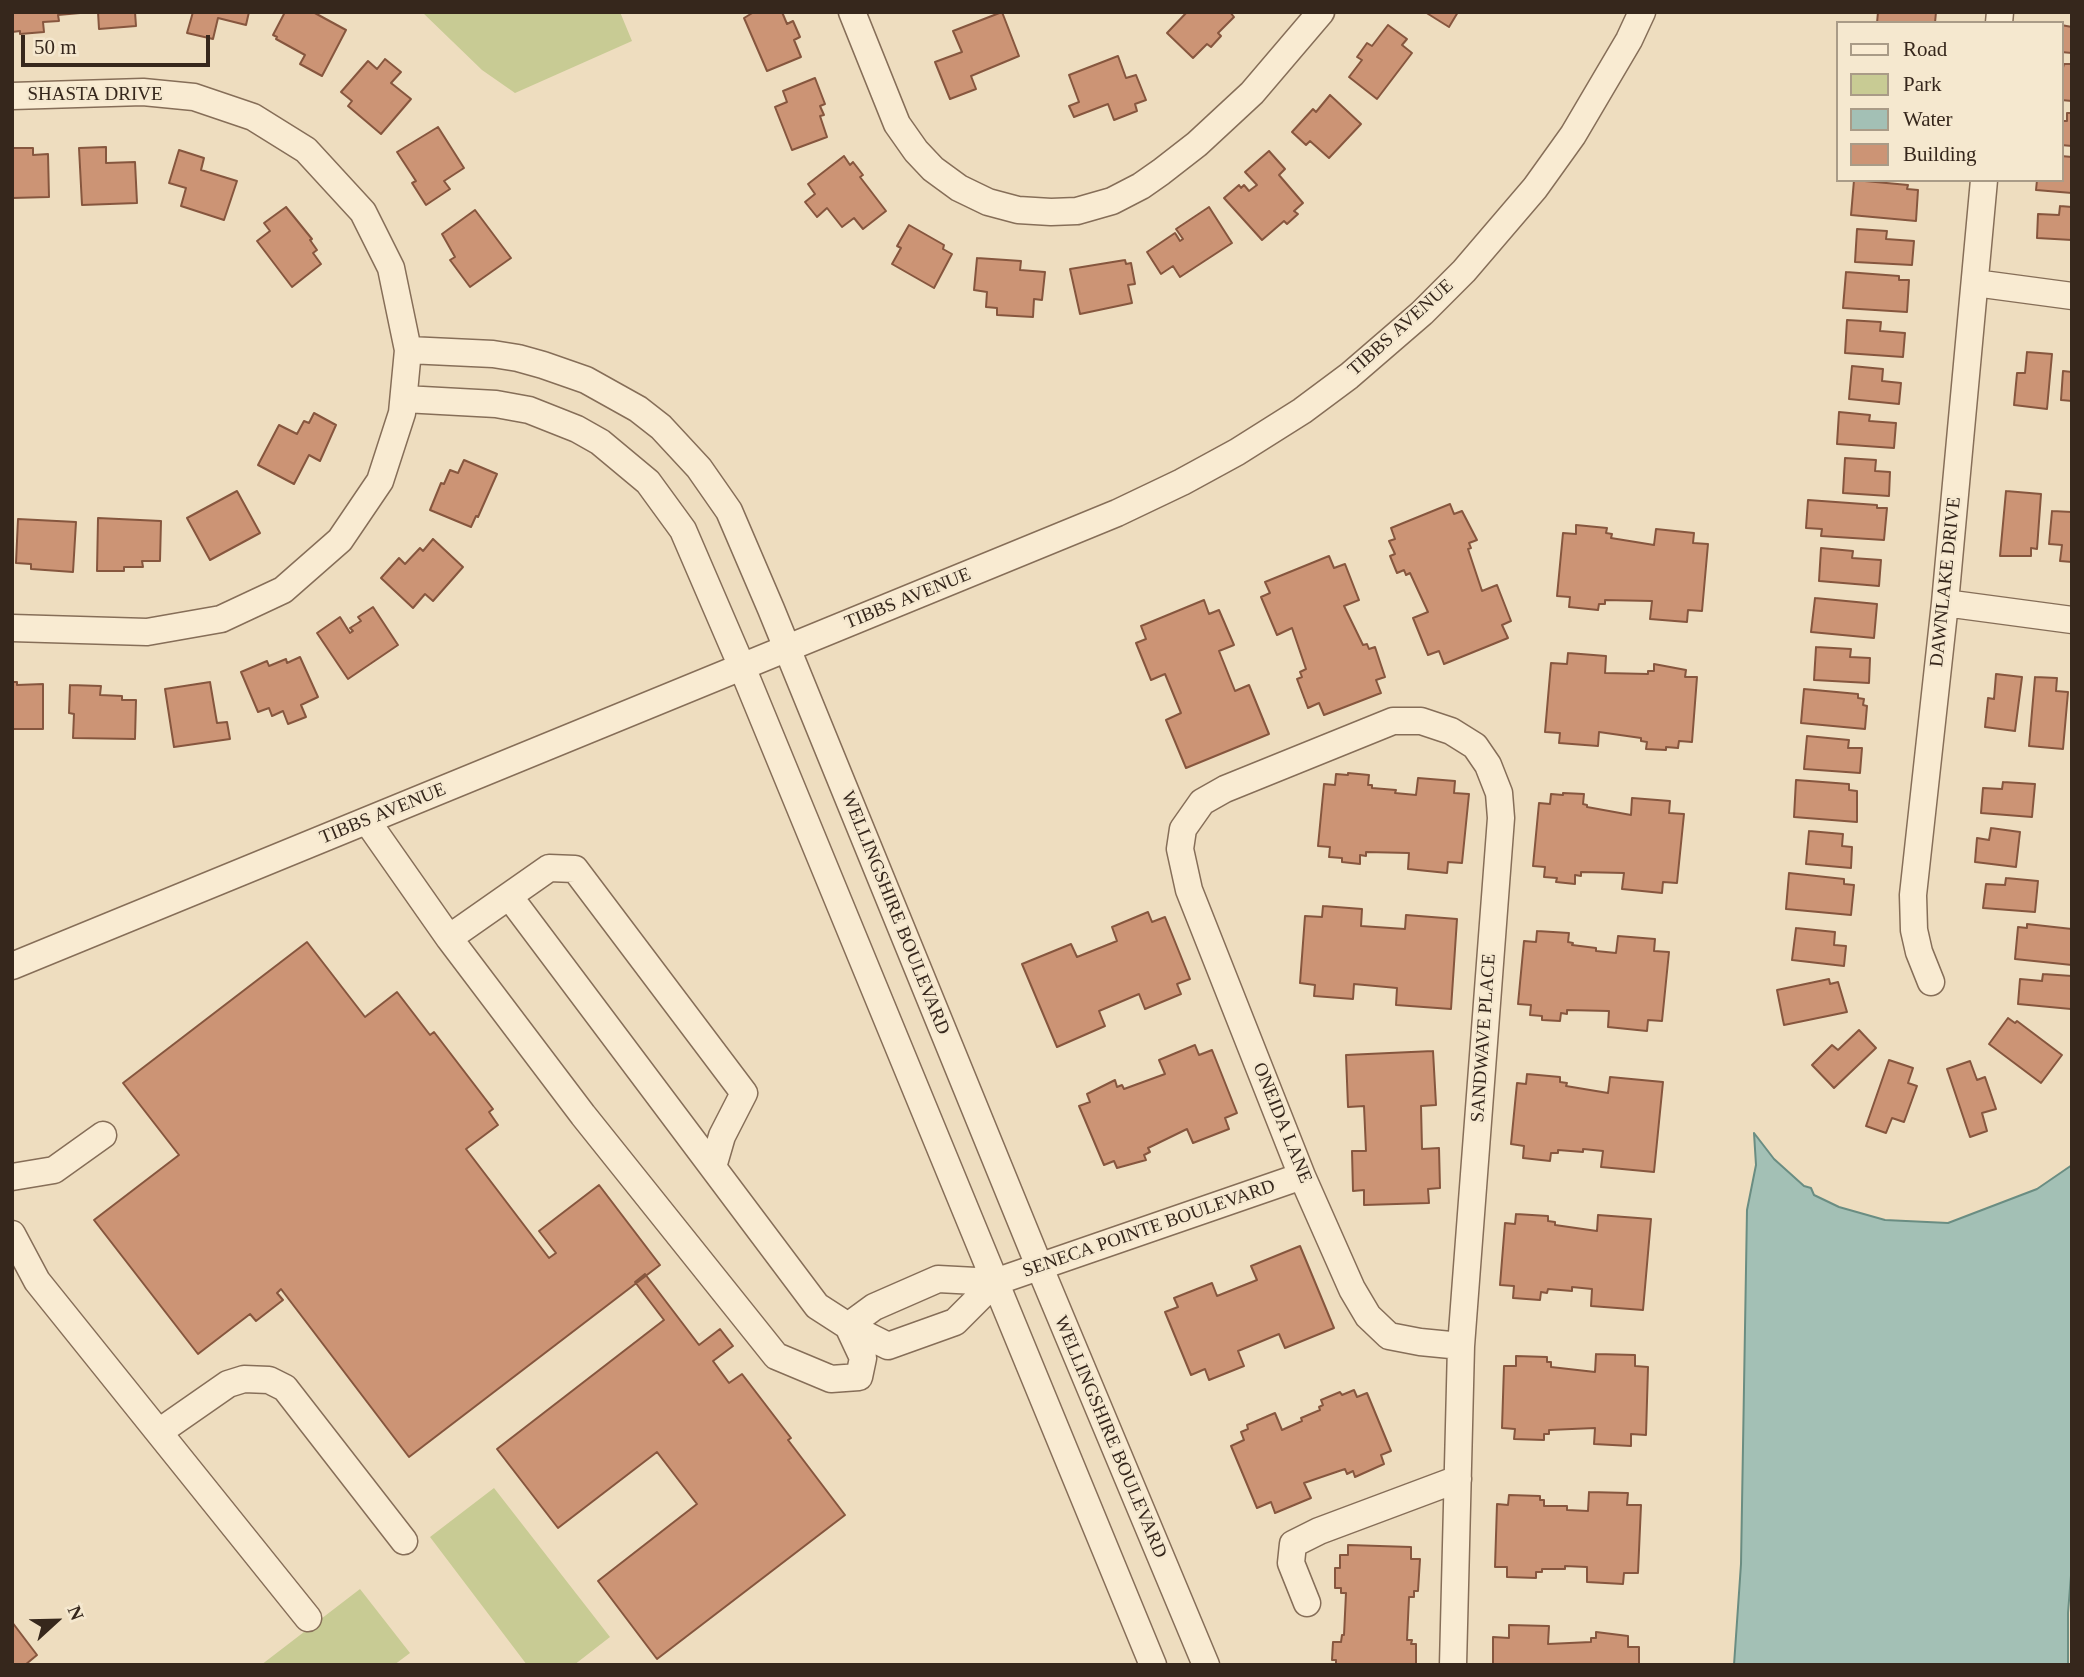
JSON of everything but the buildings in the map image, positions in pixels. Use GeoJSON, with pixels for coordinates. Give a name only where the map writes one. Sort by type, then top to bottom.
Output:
{"type":"FeatureCollection","features":[{"type":"Feature","properties":{"kind":"street"},"geometry":{"type":"LineString","coordinates":[[852,12],[897,124],[911,145],[933,169],[959,188],[988,202],[1029,212],[1077,211],[1101,205],[1141,186],[1185,154],[1230,114],[1273,70],[1321,12]]}},
{"type":"Feature","properties":{"kind":"street","name":"TIBBS AVENUE"},"geometry":{"type":"LineString","coordinates":[[12,966],[1160,493],[1237,452],[1302,411],[1349,376],[1422,313],[1495,237],[1535,188],[1597,97],[1642,12]]}},
{"type":"Feature","properties":{"kind":"street","name":"SHASTA DRIVE"},"geometry":{"type":"LineString","coordinates":[[12,96],[143,92],[194,97],[253,117],[306,150],[363,212],[369,223],[391,268],[408,350],[402,413],[380,481],[340,540],[282,590],[221,619],[147,632],[12,628]]}},
{"type":"Feature","properties":{"kind":"street","name":"DAWNLAKE DRIVE"},"geometry":{"type":"LineString","coordinates":[[1931,982],[1914,930],[1913,895],[1945,603],[1984,182]]}},
{"type":"Feature","properties":{"kind":"street"},"geometry":{"type":"LineString","coordinates":[[1975,283],[2072,296]]}},
{"type":"Feature","properties":{"kind":"street","name":"WELLINGSHIRE BOULEVARD"},"geometry":{"type":"LineString","coordinates":[[408,350],[492,354],[543,365],[586,380],[638,409],[661,427],[699,468],[729,511],[1206,1665]]}},
{"type":"Feature","properties":{"kind":"street"},"geometry":{"type":"LineString","coordinates":[[404,399],[485,402],[529,410],[577,429],[600,442],[648,482],[678,520],[691,543],[1153,1665]]}},
{"type":"Feature","properties":{"kind":"street"},"geometry":{"type":"LineString","coordinates":[[1945,603],[2072,620]]}},
{"type":"Feature","properties":{"kind":"street","name":"SANDWAVE PLACE"},"geometry":{"type":"LineString","coordinates":[[1183,828],[1202,802],[1225,789],[1393,721],[1421,721],[1451,731],[1475,746],[1488,765],[1499,793],[1501,818],[1461,1346],[1454,1665]]}},
{"type":"Feature","properties":{"kind":"street"},"geometry":{"type":"LineString","coordinates":[[367,821],[449,938],[583,1115],[776,1356],[831,1379],[859,1377],[863,1358],[848,1326]]}},
{"type":"Feature","properties":{"kind":"street","name":"ONEIDA LANE"},"geometry":{"type":"LineString","coordinates":[[1183,828],[1180,849],[1189,890],[1302,1176],[1352,1289],[1368,1316],[1389,1336],[1461,1346]]}},
{"type":"Feature","properties":{"kind":"street"},"geometry":{"type":"LineString","coordinates":[[449,938],[549,868],[575,869],[744,1093],[722,1136],[713,1167]]}},
{"type":"Feature","properties":{"kind":"street"},"geometry":{"type":"LineString","coordinates":[[509,897],[817,1306],[848,1326],[888,1346],[955,1322],[995,1282]]}},
{"type":"Feature","properties":{"kind":"street"},"geometry":{"type":"LineString","coordinates":[[12,1177],[54,1170],[103,1135]]}},
{"type":"Feature","properties":{"kind":"street","name":"SENECA POINTE BOULEVARD"},"geometry":{"type":"LineString","coordinates":[[995,1282],[1302,1176]]}},
{"type":"Feature","properties":{"kind":"street"},"geometry":{"type":"LineString","coordinates":[[12,1234],[37,1281],[308,1618]]}},
{"type":"Feature","properties":{"kind":"street"},"geometry":{"type":"LineString","coordinates":[[848,1326],[874,1307],[939,1279],[995,1282]]}},
{"type":"Feature","properties":{"kind":"street"},"geometry":{"type":"LineString","coordinates":[[159,1432],[228,1384],[244,1379],[269,1380],[285,1388],[404,1541]]}},
{"type":"Feature","properties":{"kind":"street"},"geometry":{"type":"LineString","coordinates":[[1307,1603],[1291,1563],[1293,1545],[1319,1531],[1458,1479]]}},
{"type":"Feature","properties":{"kind":"green space"},"geometry":{"type":"Polygon","coordinates":[[[422,12],[620,12],[632,41],[515,93],[482,70],[422,12]]]}},
{"type":"Feature","properties":{"kind":"green space"},"geometry":{"type":"Polygon","coordinates":[[[494,1488],[610,1637],[574,1665],[527,1665],[430,1537],[494,1488]]]}},
{"type":"Feature","properties":{"kind":"green space"},"geometry":{"type":"Polygon","coordinates":[[[360,1589],[410,1653],[394,1665],[261,1665],[360,1589]]]}},
{"type":"Feature","properties":{"kind":"water"},"geometry":{"type":"Polygon","coordinates":[[[1754,1133],[1774,1159],[1804,1186],[1811,1188],[1814,1195],[1839,1207],[1885,1220],[1948,1223],[2037,1189],[2072,1165],[2072,1563],[2068,1665],[1734,1665],[1741,1564],[1747,1210],[1756,1165],[1754,1133]]]}}]}
